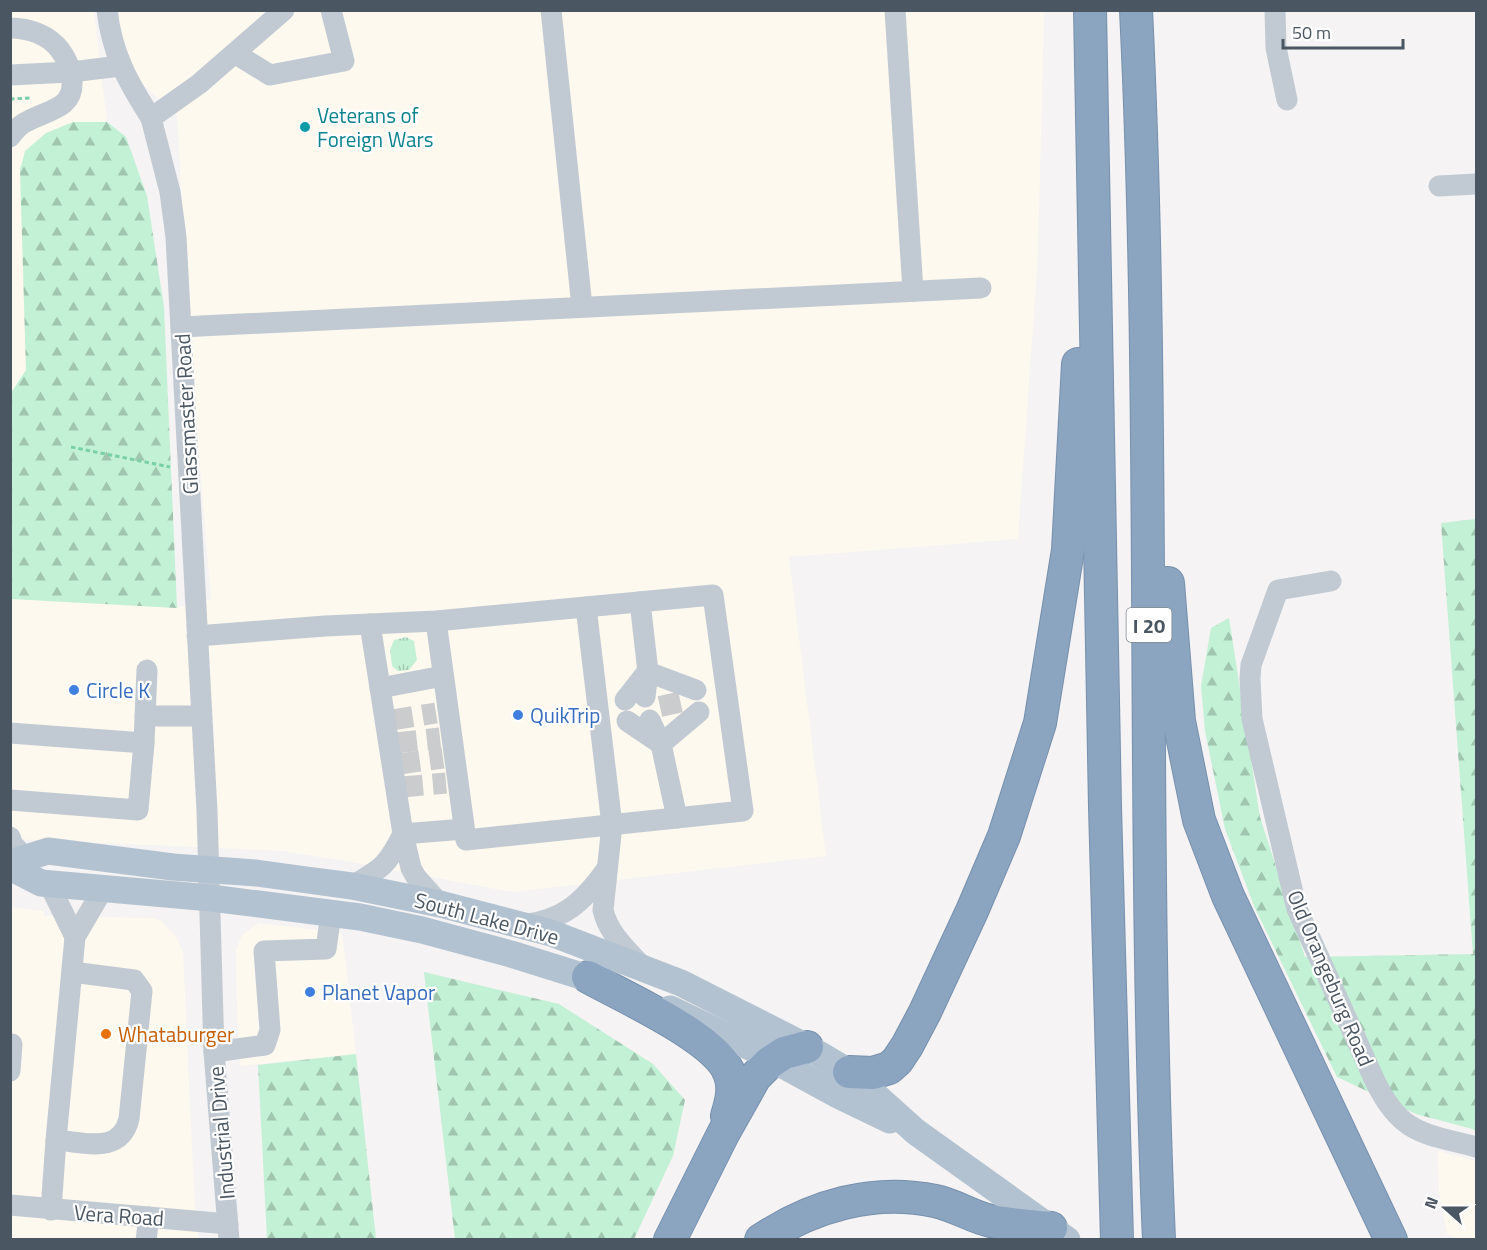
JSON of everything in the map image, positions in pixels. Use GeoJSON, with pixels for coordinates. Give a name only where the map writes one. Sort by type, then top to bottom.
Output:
{"type":"FeatureCollection","features":[{"type":"Feature","properties":{"kind":"highway","name":"I 20"},"geometry":{"type":"LineString","coordinates":[[1090,10],[1115,1239]]}},
{"type":"Feature","properties":{"kind":"highway","name":"I 20"},"geometry":{"type":"LineString","coordinates":[[1136,10],[1141,114],[1148,482],[1153,1088],[1159,1239]]}},
{"type":"Feature","properties":{"kind":"highway"},"geometry":{"type":"LineString","coordinates":[[1141,114],[1166,489],[1174,677],[1179,721],[1199,820],[1228,896],[1391,1239]]}},
{"type":"Feature","properties":{"kind":"highway"},"geometry":{"type":"LineString","coordinates":[[849,1072],[873,1073],[890,1068],[908,1046],[972,911],[1004,836],[1040,723],[1068,550],[1092,129]]}},
{"type":"Feature","properties":{"kind":"highway"},"geometry":{"type":"LineString","coordinates":[[588,977],[677,1026],[717,1054],[726,1064],[733,1086],[723,1134]]}},
{"type":"Feature","properties":{"kind":"highway"},"geometry":{"type":"LineString","coordinates":[[670,1239],[723,1134],[755,1077],[774,1059],[793,1050],[807,1047]]}},
{"type":"Feature","properties":{"kind":"highway"},"geometry":{"type":"LineString","coordinates":[[761,1239],[804,1215],[827,1207],[885,1196],[935,1201],[990,1221],[1059,1234]]}},
{"type":"Feature","properties":{"kind":"main road","name":"South Lake Drive"},"geometry":{"type":"LineString","coordinates":[[14,856],[48,851],[210,884],[331,913],[422,930],[588,977],[678,1012],[774,1059],[836,1094],[916,1132]]}},
{"type":"Feature","properties":{"kind":"main road","name":"South Lake Drive"},"geometry":{"type":"LineString","coordinates":[[14,856],[41,883],[103,889],[210,884],[256,873],[352,886],[440,904],[551,933],[643,967],[700,992],[807,1047],[849,1072],[916,1132],[1059,1234]]}},
{"type":"Feature","properties":{"kind":"street","name":"Glassmaster Road"},"geometry":{"type":"LineString","coordinates":[[107,10],[120,66],[151,118],[170,192],[176,237],[210,884]]}},
{"type":"Feature","properties":{"kind":"street"},"geometry":{"type":"LineString","coordinates":[[151,118],[181,98],[236,54],[256,33],[284,10]]}},
{"type":"Feature","properties":{"kind":"street"},"geometry":{"type":"LineString","coordinates":[[236,54],[270,75],[344,61],[331,10]]}},
{"type":"Feature","properties":{"kind":"street"},"geometry":{"type":"LineString","coordinates":[[551,10],[582,307]]}},
{"type":"Feature","properties":{"kind":"street"},"geometry":{"type":"LineString","coordinates":[[895,10],[913,291]]}},
{"type":"Feature","properties":{"kind":"street"},"geometry":{"type":"LineString","coordinates":[[1275,10],[1276,48],[1287,100]]}},
{"type":"Feature","properties":{"kind":"street"},"geometry":{"type":"LineString","coordinates":[[10,28],[30,30],[53,43],[61,51],[71,72],[72,88],[66,102],[57,109],[28,121],[10,137]]}},
{"type":"Feature","properties":{"kind":"street"},"geometry":{"type":"LineString","coordinates":[[10,75],[71,72],[120,66]]}},
{"type":"Feature","properties":{"kind":"street"},"geometry":{"type":"LineString","coordinates":[[1439,186],[1476,184]]}},
{"type":"Feature","properties":{"kind":"street"},"geometry":{"type":"LineString","coordinates":[[181,327],[981,288]]}},
{"type":"Feature","properties":{"kind":"street","name":"Old Orangeburg Road"},"geometry":{"type":"LineString","coordinates":[[1331,581],[1278,590],[1251,664],[1252,719],[1297,909],[1375,1081],[1390,1108],[1410,1127],[1476,1147]]}},
{"type":"Feature","properties":{"kind":"street"},"geometry":{"type":"LineString","coordinates":[[197,636],[436,621],[713,595],[743,811],[466,840],[452,783],[442,712],[443,676],[436,621]]}},
{"type":"Feature","properties":{"kind":"street"},"geometry":{"type":"LineString","coordinates":[[635,698],[648,672],[639,602]]}},
{"type":"Feature","properties":{"kind":"street"},"geometry":{"type":"LineString","coordinates":[[586,607],[612,825],[603,901],[605,920],[618,940],[643,967]]}},
{"type":"Feature","properties":{"kind":"street"},"geometry":{"type":"LineString","coordinates":[[370,624],[394,754],[403,834],[411,868],[440,904]]}},
{"type":"Feature","properties":{"kind":"street"},"geometry":{"type":"LineString","coordinates":[[10,800],[138,810],[147,669]]}},
{"type":"Feature","properties":{"kind":"street"},"geometry":{"type":"LineString","coordinates":[[648,672],[696,690]]}},
{"type":"Feature","properties":{"kind":"street"},"geometry":{"type":"LineString","coordinates":[[648,672],[668,694]]}},
{"type":"Feature","properties":{"kind":"street"},"geometry":{"type":"LineString","coordinates":[[380,688],[443,676]]}},
{"type":"Feature","properties":{"kind":"street"},"geometry":{"type":"LineString","coordinates":[[661,744],[699,712]]}},
{"type":"Feature","properties":{"kind":"street"},"geometry":{"type":"LineString","coordinates":[[145,716],[201,716]]}},
{"type":"Feature","properties":{"kind":"street"},"geometry":{"type":"LineString","coordinates":[[661,744],[673,717]]}},
{"type":"Feature","properties":{"kind":"street"},"geometry":{"type":"LineString","coordinates":[[650,720],[661,744],[677,818]]}},
{"type":"Feature","properties":{"kind":"street"},"geometry":{"type":"LineString","coordinates":[[627,721],[661,744]]}},
{"type":"Feature","properties":{"kind":"street"},"geometry":{"type":"LineString","coordinates":[[10,733],[144,743]]}},
{"type":"Feature","properties":{"kind":"street"},"geometry":{"type":"LineString","coordinates":[[403,834],[464,829]]}},
{"type":"Feature","properties":{"kind":"street"},"geometry":{"type":"LineString","coordinates":[[352,886],[385,865],[392,857],[403,834]]}},
{"type":"Feature","properties":{"kind":"street"},"geometry":{"type":"LineString","coordinates":[[523,925],[541,923],[570,909],[586,896],[607,870]]}},
{"type":"Feature","properties":{"kind":"street"},"geometry":{"type":"LineString","coordinates":[[49,884],[75,937]]}},
{"type":"Feature","properties":{"kind":"street","name":"Industrial Drive"},"geometry":{"type":"LineString","coordinates":[[210,884],[214,1052],[229,1232]]}},
{"type":"Feature","properties":{"kind":"street"},"geometry":{"type":"LineString","coordinates":[[51,1210],[75,937],[103,889]]}},
{"type":"Feature","properties":{"kind":"street"},"geometry":{"type":"LineString","coordinates":[[214,1052],[265,1045],[270,1030],[264,951],[326,949],[331,913]]}},
{"type":"Feature","properties":{"kind":"street"},"geometry":{"type":"LineString","coordinates":[[56,1140],[104,1144],[120,1138],[126,1130],[142,991],[134,980],[72,972]]}},
{"type":"Feature","properties":{"kind":"street"},"geometry":{"type":"LineString","coordinates":[[10,1071],[12,1044]]}},
{"type":"Feature","properties":{"kind":"street","name":"Vera Road"},"geometry":{"type":"LineString","coordinates":[[10,1205],[149,1217],[229,1232]]}},
{"type":"Feature","properties":{"kind":"street"},"geometry":{"type":"LineString","coordinates":[[146,1239],[149,1217]]}},
{"type":"Feature","properties":{"kind":"path"},"geometry":{"type":"LineString","coordinates":[[72,447],[189,471]]}},
{"type":"Feature","properties":{"kind":"shaded area"},"geometry":{"type":"Polygon","coordinates":[[[11,11],[94,11],[107,122],[73,122],[20,170],[26,370],[11,393],[11,11]]]}},
{"type":"Feature","properties":{"kind":"shaded area"},"geometry":{"type":"Polygon","coordinates":[[[119,11],[1044,11],[1038,255],[1018,539],[789,557],[826,856],[512,892],[282,851],[11,839],[10,599],[177,608],[211,599],[190,349],[177,116],[138,80],[126,55],[119,26],[119,11]]]}},
{"type":"Feature","properties":{"kind":"shaded area"},"geometry":{"type":"Polygon","coordinates":[[[11,907],[44,911],[44,916],[152,918],[162,921],[176,937],[183,951],[195,1212],[199,1239],[11,1240],[11,907]]]}},
{"type":"Feature","properties":{"kind":"shaded area"},"geometry":{"type":"Polygon","coordinates":[[[259,923],[342,933],[356,1054],[240,1066],[236,950],[242,935],[259,923]]]}},
{"type":"Feature","properties":{"kind":"shaded area"},"geometry":{"type":"Polygon","coordinates":[[[1438,1151],[1476,1161],[1476,1239],[1459,1239],[1447,1234],[1439,1192],[1438,1151]]]}},
{"type":"Feature","properties":{"kind":"green space"},"geometry":{"type":"Polygon","coordinates":[[[73,122],[107,122],[126,137],[147,196],[164,307],[177,608],[11,599],[11,393],[26,370],[20,170],[25,151],[46,133],[73,122]]]}},
{"type":"Feature","properties":{"kind":"green space"},"geometry":{"type":"Polygon","coordinates":[[[1476,519],[1476,1130],[1416,1114],[1337,1077],[1254,906],[1225,829],[1205,731],[1201,686],[1211,628],[1229,618],[1260,817],[1305,957],[1473,954],[1441,523],[1476,519]]]}},
{"type":"Feature","properties":{"kind":"green space"},"geometry":{"type":"Polygon","coordinates":[[[406,637],[414,641],[417,660],[409,670],[398,671],[392,666],[390,650],[394,640],[406,637]]]}},
{"type":"Feature","properties":{"kind":"green space"},"geometry":{"type":"Polygon","coordinates":[[[424,972],[559,1004],[653,1064],[685,1100],[673,1156],[634,1239],[455,1239],[424,972]]]}},
{"type":"Feature","properties":{"kind":"green space"},"geometry":{"type":"Polygon","coordinates":[[[356,1054],[376,1239],[267,1239],[258,1065],[356,1054]]]}},
{"type":"Feature","properties":{"kind":"tunnel"},"geometry":{"type":"LineString","coordinates":[[668,694],[673,717]]}},
{"type":"Feature","properties":{"kind":"tunnel"},"geometry":{"type":"LineString","coordinates":[[392,720],[436,713]]}},
{"type":"Feature","properties":{"kind":"tunnel"},"geometry":{"type":"LineString","coordinates":[[396,743],[440,738]]}},
{"type":"Feature","properties":{"kind":"tunnel"},"geometry":{"type":"LineString","coordinates":[[399,764],[443,758]]}},
{"type":"Feature","properties":{"kind":"tunnel"},"geometry":{"type":"LineString","coordinates":[[402,787],[446,783]]}},
{"type":"Feature","properties":{"kind":"place","name":"Veterans of Foreign Wars"},"geometry":{"type":"Point","coordinates":[305,127]}},
{"type":"Feature","properties":{"kind":"place","name":"Circle K"},"geometry":{"type":"Point","coordinates":[74,690]}},
{"type":"Feature","properties":{"kind":"place","name":"QuikTrip"},"geometry":{"type":"Point","coordinates":[518,715]}},
{"type":"Feature","properties":{"kind":"place","name":"Planet Vapor"},"geometry":{"type":"Point","coordinates":[310,992]}},
{"type":"Feature","properties":{"kind":"place","name":"Whataburger"},"geometry":{"type":"Point","coordinates":[106,1034]}}]}
